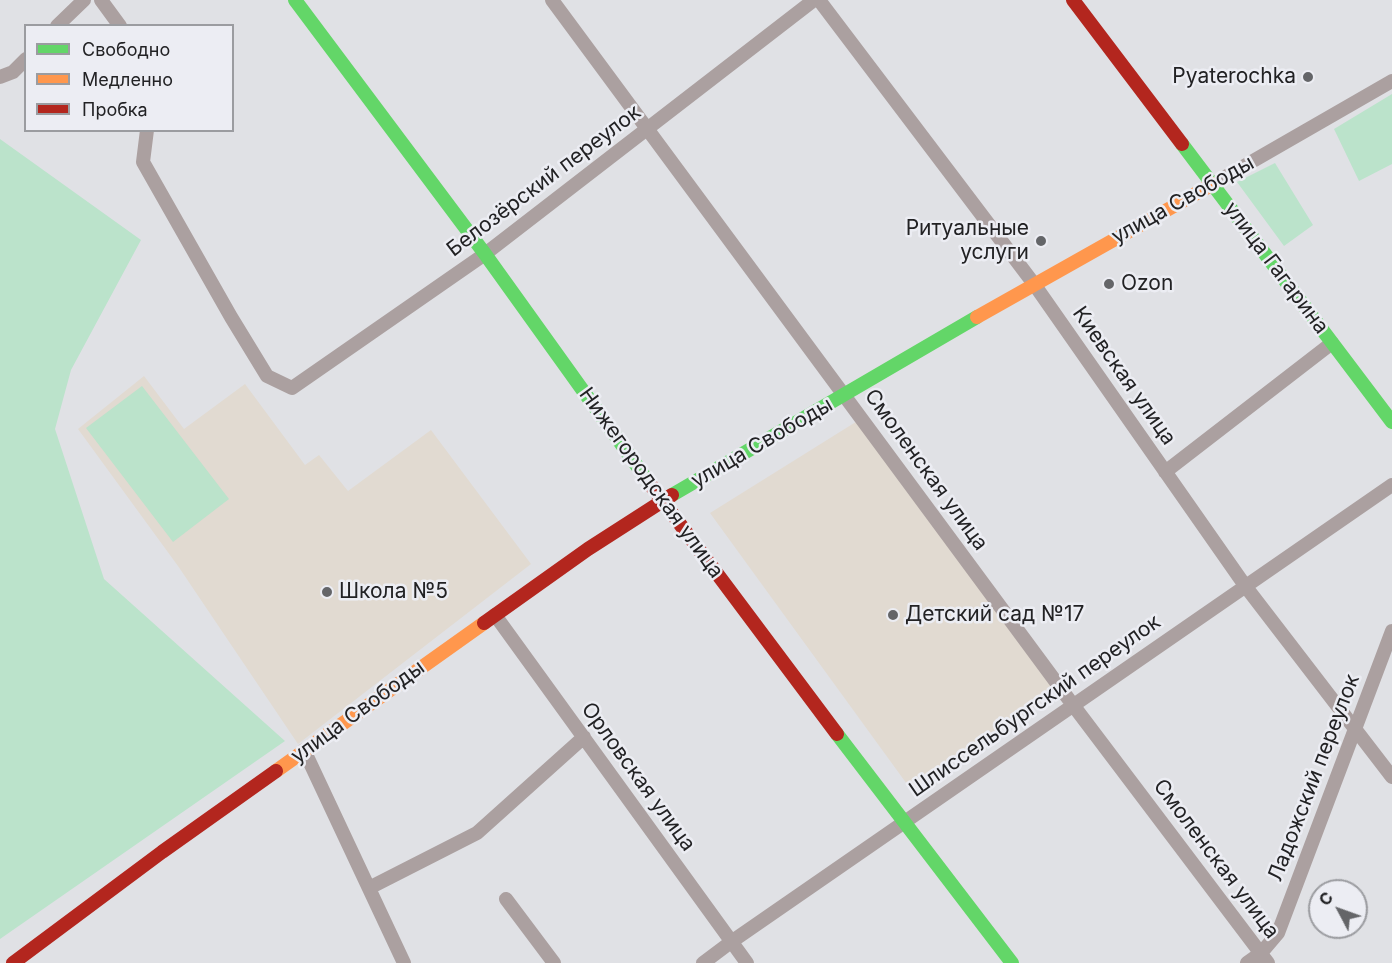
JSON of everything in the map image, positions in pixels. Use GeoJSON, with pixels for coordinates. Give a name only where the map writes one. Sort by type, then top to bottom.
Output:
{"type":"FeatureCollection","features":[{"type":"Feature","properties":{"kind":"street"},"geometry":{"type":"LineString","coordinates":[[59,24],[84,0]]}},
{"type":"Feature","properties":{"kind":"street"},"geometry":{"type":"LineString","coordinates":[[101,0],[119,24]]}},
{"type":"Feature","properties":{"kind":"street","name":"Нижегородская улица"},"geometry":{"type":"LineString","coordinates":[[295,0],[485,254],[662,501],[1012,963]]}},
{"type":"Feature","properties":{"kind":"street","name":"Смоленская улица"},"geometry":{"type":"LineString","coordinates":[[552,0],[1073,705],[1264,958]]}},
{"type":"Feature","properties":{"kind":"street","name":"Белозёрский переулок"},"geometry":{"type":"LineString","coordinates":[[147,132],[143,162],[160,193],[267,376],[292,388],[485,254],[817,0]]}},
{"type":"Feature","properties":{"kind":"street","name":"Киевская улица"},"geometry":{"type":"LineString","coordinates":[[817,0],[1034,284],[1246,587],[1392,777]]}},
{"type":"Feature","properties":{"kind":"street","name":"улица Гагарина"},"geometry":{"type":"LineString","coordinates":[[1073,0],[1392,422]]}},
{"type":"Feature","properties":{"kind":"street"},"geometry":{"type":"LineString","coordinates":[[0,77],[13,72],[24,60]]}},
{"type":"Feature","properties":{"kind":"street","name":"улица Свободы"},"geometry":{"type":"LineString","coordinates":[[13,963],[304,750],[588,549],[662,501],[1034,284],[1392,81]]}},
{"type":"Feature","properties":{"kind":"street"},"geometry":{"type":"LineString","coordinates":[[1165,472],[1332,343]]}},
{"type":"Feature","properties":{"kind":"street","name":"Шлиссельбургский переулок"},"geometry":{"type":"LineString","coordinates":[[703,963],[1392,485]]}},
{"type":"Feature","properties":{"kind":"street","name":"Орловская улица"},"geometry":{"type":"LineString","coordinates":[[495,615],[747,963]]}},
{"type":"Feature","properties":{"kind":"street","name":"Ладожский переулок"},"geometry":{"type":"LineString","coordinates":[[1247,963],[1264,958],[1278,933],[1392,631]]}},
{"type":"Feature","properties":{"kind":"street"},"geometry":{"type":"LineString","coordinates":[[369,888],[477,833],[584,737]]}},
{"type":"Feature","properties":{"kind":"street"},"geometry":{"type":"LineString","coordinates":[[304,750],[404,963]]}},
{"type":"Feature","properties":{"kind":"street"},"geometry":{"type":"LineString","coordinates":[[506,899],[555,963]]}},
{"type":"Feature","properties":{"kind":"shaded area"},"geometry":{"type":"Polygon","coordinates":[[[144,376],[184,429],[245,384],[305,465],[319,455],[348,491],[431,430],[531,564],[298,744],[178,566],[78,429],[144,376]]]}},
{"type":"Feature","properties":{"kind":"shaded area","name":"Детский сад №17"},"geometry":{"type":"Polygon","coordinates":[[[859,420],[1056,691],[912,791],[710,513],[859,420]]]}},
{"type":"Feature","properties":{"kind":"green space"},"geometry":{"type":"Polygon","coordinates":[[[1392,94],[1392,164],[1359,181],[1334,129],[1392,94]]]}},
{"type":"Feature","properties":{"kind":"green space"},"geometry":{"type":"Polygon","coordinates":[[[0,139],[141,240],[71,370],[55,429],[104,579],[285,741],[0,939],[0,139]]]}},
{"type":"Feature","properties":{"kind":"green space"},"geometry":{"type":"Polygon","coordinates":[[[1275,163],[1313,225],[1284,246],[1237,182],[1275,163]]]}},
{"type":"Feature","properties":{"kind":"green space"},"geometry":{"type":"Polygon","coordinates":[[[142,386],[229,499],[173,542],[86,428],[142,386]]]}},
{"type":"Feature","properties":{"kind":"traffic: fast"},"geometry":{"type":"LineString","coordinates":[[295,0],[485,254],[650,484]]}},
{"type":"Feature","properties":{"kind":"traffic: fast"},"geometry":{"type":"LineString","coordinates":[[1182,144],[1392,422]]}},
{"type":"Feature","properties":{"kind":"traffic: fast"},"geometry":{"type":"LineString","coordinates":[[672,495],[977,317]]}},
{"type":"Feature","properties":{"kind":"traffic: fast"},"geometry":{"type":"LineString","coordinates":[[837,734],[1012,963]]}},
{"type":"Feature","properties":{"kind":"traffic: slow"},"geometry":{"type":"LineString","coordinates":[[977,317],[1213,184]]}},
{"type":"Feature","properties":{"kind":"traffic: slow"},"geometry":{"type":"LineString","coordinates":[[276,771],[484,623]]}},
{"type":"Feature","properties":{"kind":"traffic: jam"},"geometry":{"type":"LineString","coordinates":[[1073,0],[1182,144]]}},
{"type":"Feature","properties":{"kind":"traffic: jam"},"geometry":{"type":"LineString","coordinates":[[650,484],[837,734]]}},
{"type":"Feature","properties":{"kind":"traffic: jam"},"geometry":{"type":"LineString","coordinates":[[484,623],[588,549],[672,495]]}},
{"type":"Feature","properties":{"kind":"traffic: jam"},"geometry":{"type":"LineString","coordinates":[[13,963],[276,771]]}},
{"type":"Feature","properties":{"kind":"place","name":"Pyaterochka"},"geometry":{"type":"Point","coordinates":[1308,77]}},
{"type":"Feature","properties":{"kind":"place","name":"Ритуальные услуги"},"geometry":{"type":"Point","coordinates":[1041,241]}},
{"type":"Feature","properties":{"kind":"place","name":"Ozon"},"geometry":{"type":"Point","coordinates":[1109,284]}},
{"type":"Feature","properties":{"kind":"place","name":"Школа №5"},"geometry":{"type":"Point","coordinates":[327,592]}},
{"type":"Feature","properties":{"kind":"place","name":"Детский сад №17"},"geometry":{"type":"Point","coordinates":[893,615]}}]}
